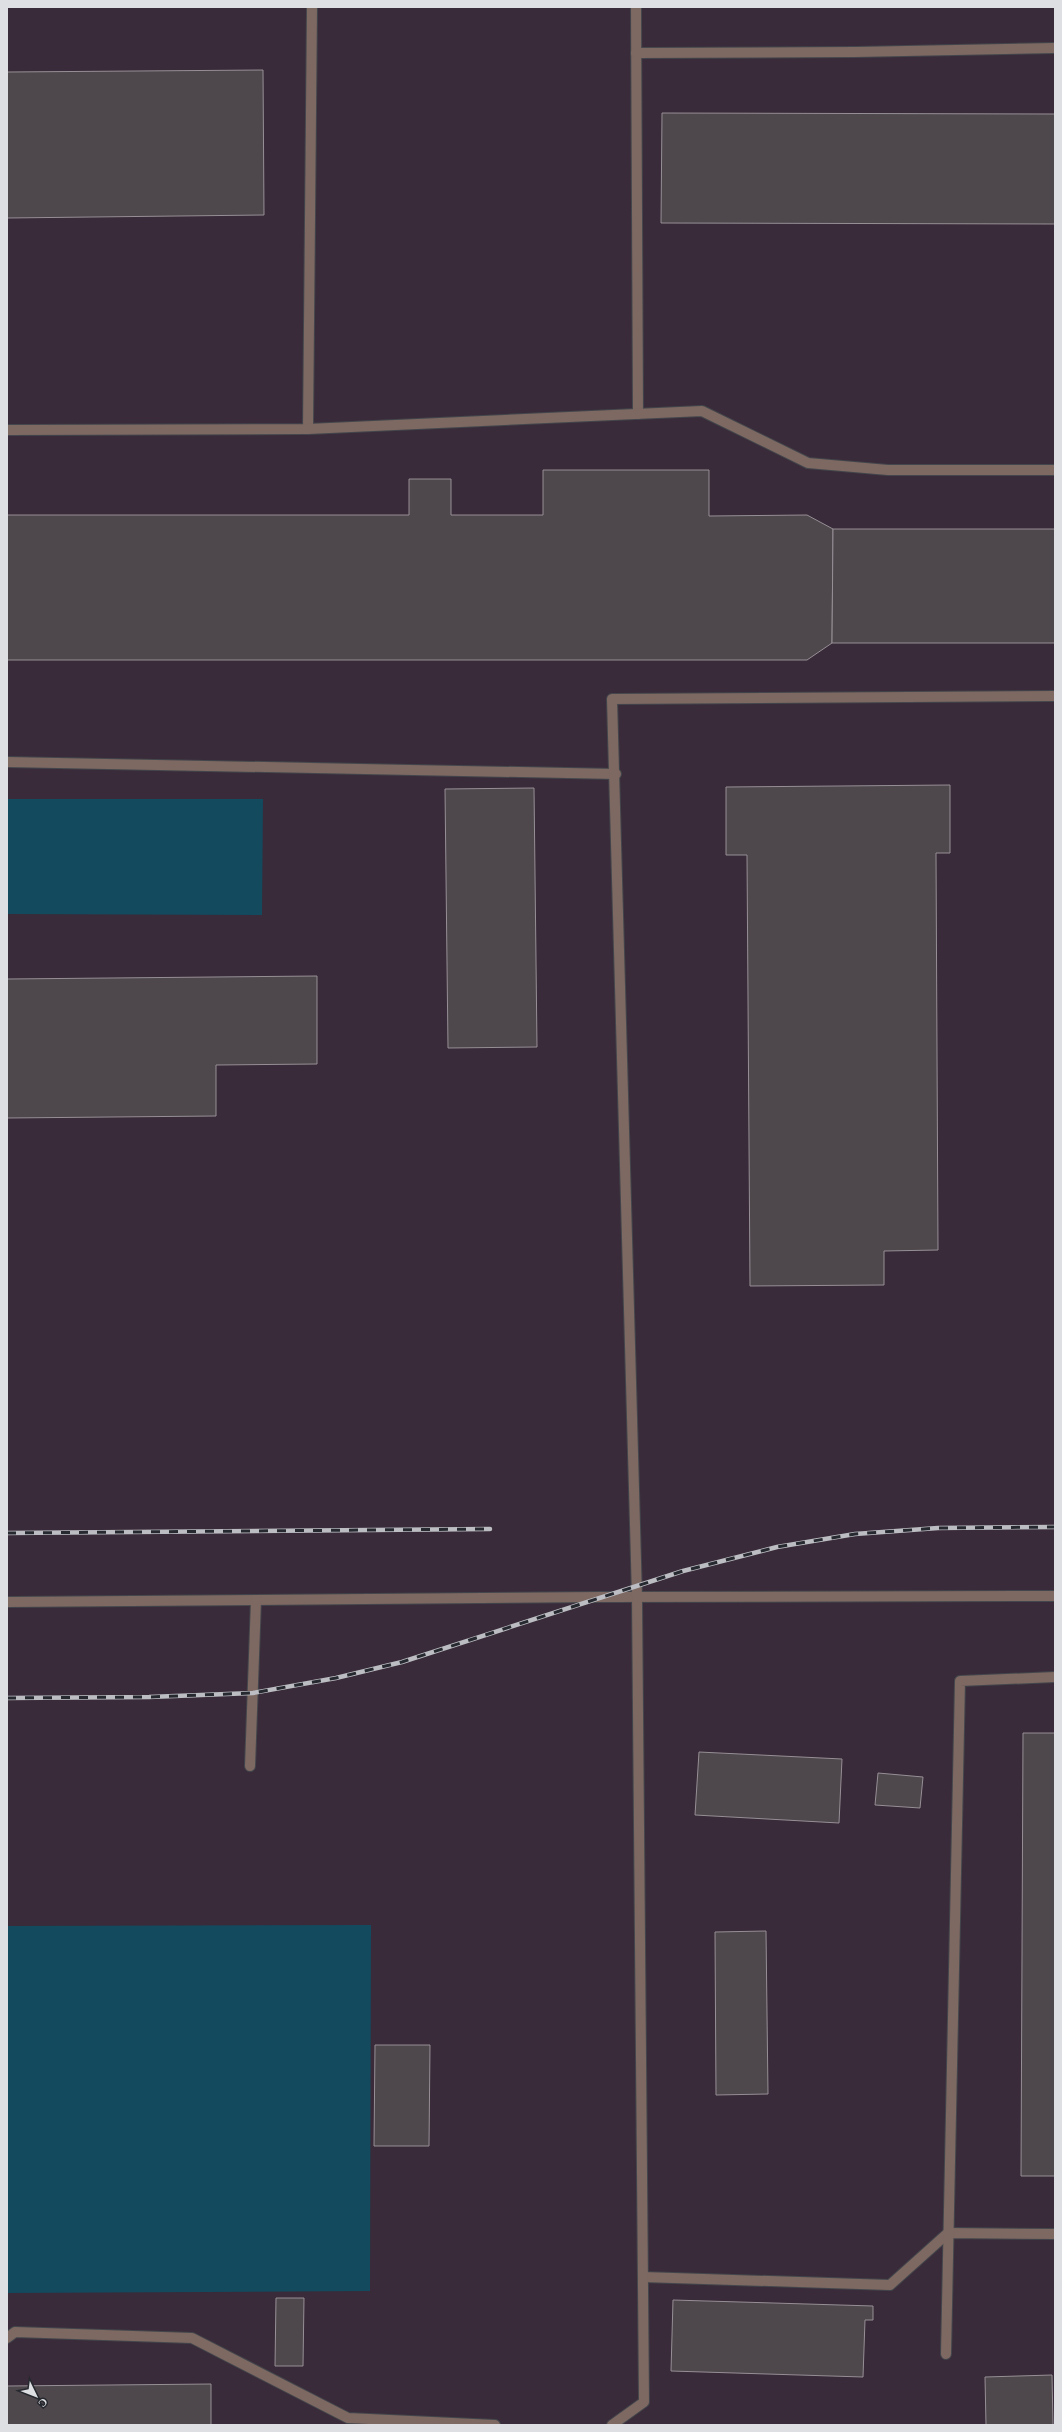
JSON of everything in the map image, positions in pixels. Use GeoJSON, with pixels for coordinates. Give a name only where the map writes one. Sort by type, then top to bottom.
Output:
{"type":"FeatureCollection","features":[{"type":"Feature","properties":{"kind":"lane"},"geometry":{"type":"LineString","coordinates":[[308,430],[312,7]]}},
{"type":"Feature","properties":{"kind":"lane"},"geometry":{"type":"LineString","coordinates":[[636,7],[638,414]]}},
{"type":"Feature","properties":{"kind":"lane"},"geometry":{"type":"LineString","coordinates":[[636,53],[855,52],[1055,48]]}},
{"type":"Feature","properties":{"kind":"lane"},"geometry":{"type":"LineString","coordinates":[[7,430],[308,430],[702,411],[808,463],[888,470],[1055,470]]}},
{"type":"Feature","properties":{"kind":"lane"},"geometry":{"type":"LineString","coordinates":[[612,2425],[644,2402],[637,1597],[616,774],[612,699],[1055,696]]}},
{"type":"Feature","properties":{"kind":"lane"},"geometry":{"type":"LineString","coordinates":[[7,762],[616,774]]}},
{"type":"Feature","properties":{"kind":"lane"},"geometry":{"type":"LineString","coordinates":[[7,1602],[637,1597],[1055,1596]]}},
{"type":"Feature","properties":{"kind":"lane"},"geometry":{"type":"LineString","coordinates":[[250,1766],[256,1600]]}},
{"type":"Feature","properties":{"kind":"lane"},"geometry":{"type":"LineString","coordinates":[[946,2354],[960,1681],[1055,1677]]}},
{"type":"Feature","properties":{"kind":"lane"},"geometry":{"type":"LineString","coordinates":[[643,2277],[890,2285],[948,2233],[1055,2234]]}},
{"type":"Feature","properties":{"kind":"lane"},"geometry":{"type":"LineString","coordinates":[[7,2338],[15,2332],[192,2338],[348,2418],[495,2425]]}},
{"type":"Feature","properties":{"kind":"shaded area"},"geometry":{"type":"Polygon","coordinates":[[[7,7],[1055,7],[1055,2425],[7,2425],[7,7]]]}},
{"type":"Feature","properties":{"kind":"water"},"geometry":{"type":"Polygon","coordinates":[[[7,799],[263,799],[262,915],[7,914],[7,799]]]}},
{"type":"Feature","properties":{"kind":"water"},"geometry":{"type":"Polygon","coordinates":[[[371,1925],[370,2291],[7,2293],[7,1926],[371,1925]]]}},
{"type":"Feature","properties":{"kind":"building"},"geometry":{"type":"Polygon","coordinates":[[[263,70],[264,215],[7,218],[7,72],[263,70]]]}},
{"type":"Feature","properties":{"kind":"building"},"geometry":{"type":"Polygon","coordinates":[[[662,113],[1055,114],[1055,224],[661,223],[662,113]]]}},
{"type":"Feature","properties":{"kind":"building"},"geometry":{"type":"Polygon","coordinates":[[[543,470],[709,470],[709,516],[807,515],[833,529],[832,643],[807,660],[7,660],[7,515],[409,515],[409,479],[451,479],[451,515],[543,515],[543,470]]]}},
{"type":"Feature","properties":{"kind":"building"},"geometry":{"type":"Polygon","coordinates":[[[833,529],[1055,529],[1055,643],[832,643],[833,529]]]}},
{"type":"Feature","properties":{"kind":"building"},"geometry":{"type":"Polygon","coordinates":[[[950,785],[950,853],[936,853],[938,1250],[884,1251],[884,1285],[750,1286],[747,855],[726,855],[726,787],[950,785]]]}},
{"type":"Feature","properties":{"kind":"building"},"geometry":{"type":"Polygon","coordinates":[[[534,788],[537,1047],[448,1048],[445,789],[534,788]]]}},
{"type":"Feature","properties":{"kind":"building"},"geometry":{"type":"Polygon","coordinates":[[[317,976],[317,1064],[216,1065],[216,1116],[7,1118],[7,979],[317,976]]]}},
{"type":"Feature","properties":{"kind":"building"},"geometry":{"type":"Polygon","coordinates":[[[1023,1733],[1055,1733],[1055,2176],[1021,2176],[1023,1733]]]}},
{"type":"Feature","properties":{"kind":"building"},"geometry":{"type":"Polygon","coordinates":[[[699,1752],[842,1759],[839,1823],[695,1815],[699,1752]]]}},
{"type":"Feature","properties":{"kind":"building"},"geometry":{"type":"Polygon","coordinates":[[[878,1773],[923,1777],[920,1808],[875,1805],[878,1773]]]}},
{"type":"Feature","properties":{"kind":"building"},"geometry":{"type":"Polygon","coordinates":[[[766,1931],[768,2094],[716,2095],[715,1932],[766,1931]]]}},
{"type":"Feature","properties":{"kind":"building"},"geometry":{"type":"Polygon","coordinates":[[[375,2045],[430,2045],[429,2146],[374,2146],[375,2045]]]}},
{"type":"Feature","properties":{"kind":"building"},"geometry":{"type":"Polygon","coordinates":[[[276,2298],[304,2298],[303,2366],[275,2366],[276,2298]]]}},
{"type":"Feature","properties":{"kind":"building"},"geometry":{"type":"Polygon","coordinates":[[[673,2300],[873,2306],[873,2320],[865,2320],[863,2377],[671,2371],[673,2300]]]}},
{"type":"Feature","properties":{"kind":"building"},"geometry":{"type":"Polygon","coordinates":[[[1052,2375],[1053,2425],[986,2425],[985,2377],[1052,2375]]]}},
{"type":"Feature","properties":{"kind":"building"},"geometry":{"type":"Polygon","coordinates":[[[211,2384],[211,2425],[7,2425],[7,2386],[211,2384]]]}},
{"type":"Feature","properties":{"kind":"railway"},"geometry":{"type":"LineString","coordinates":[[7,1698],[149,1697],[253,1693],[336,1678],[402,1662],[683,1571],[777,1547],[855,1534],[938,1528],[1055,1527]]}},
{"type":"Feature","properties":{"kind":"railway"},"geometry":{"type":"LineString","coordinates":[[7,1533],[490,1529]]}}]}
